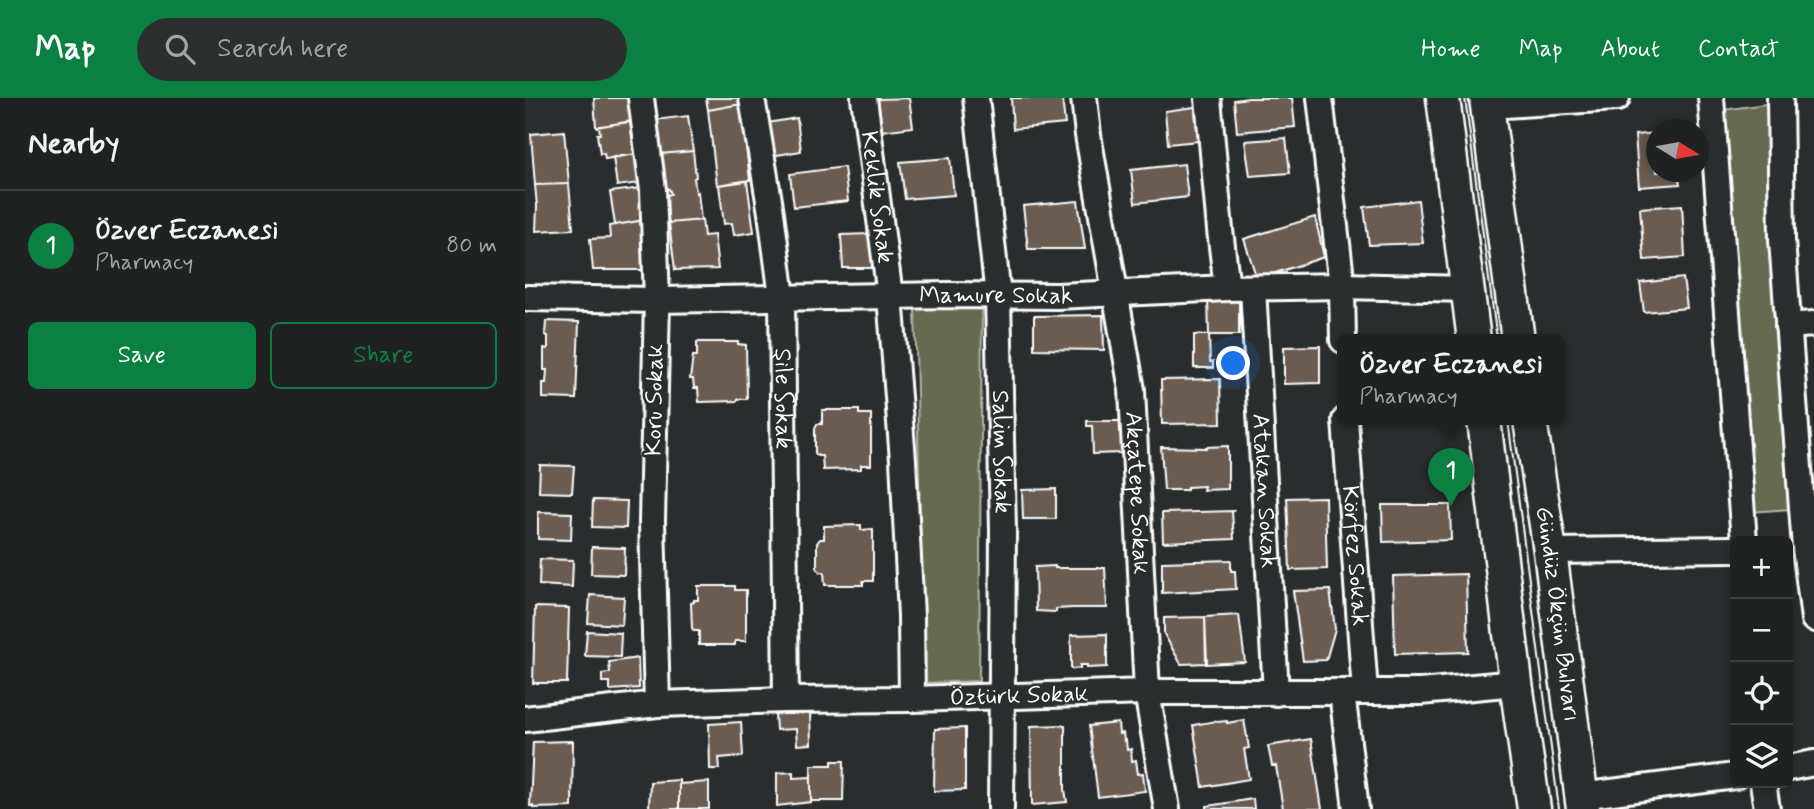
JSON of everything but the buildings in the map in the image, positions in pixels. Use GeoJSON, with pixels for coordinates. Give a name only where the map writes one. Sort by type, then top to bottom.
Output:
{"type":"FeatureCollection","features":[{"type":"Feature","properties":{"kind":"street","name":"Koru Sokak"},"geometry":{"type":"LineString","coordinates":[[641,98],[653,190],[657,300],[652,521],[657,704]]}},
{"type":"Feature","properties":{"kind":"street","name":"Şile Sokak"},"geometry":{"type":"LineString","coordinates":[[752,98],[782,298],[786,700]]}},
{"type":"Feature","properties":{"kind":"street","name":"Keklik Sokak"},"geometry":{"type":"LineString","coordinates":[[864,98],[890,296],[903,460],[911,616],[912,699]]}},
{"type":"Feature","properties":{"kind":"street","name":"Salim Sokak"},"geometry":{"type":"LineString","coordinates":[[976,98],[998,296],[1003,531],[1000,809]]}},
{"type":"Feature","properties":{"kind":"street","name":"Akçatepe Sokak"},"geometry":{"type":"LineString","coordinates":[[1084,98],[1132,390],[1147,692],[1167,809]]}},
{"type":"Feature","properties":{"kind":"street"},"geometry":{"type":"LineString","coordinates":[[1208,98],[1227,288]]}},
{"type":"Feature","properties":{"kind":"street"},"geometry":{"type":"LineString","coordinates":[[1320,98],[1342,285],[1343,334]]}},
{"type":"Feature","properties":{"kind":"street"},"geometry":{"type":"LineString","coordinates":[[1443,98],[1473,334]]}},
{"type":"Feature","properties":{"kind":"street"},"geometry":{"type":"LineString","coordinates":[[1517,334],[1486,102],[1617,98]]}},
{"type":"Feature","properties":{"kind":"street"},"geometry":{"type":"LineString","coordinates":[[1711,98],[1744,536]]}},
{"type":"Feature","properties":{"kind":"street"},"geometry":{"type":"LineString","coordinates":[[1780,98],[1782,240],[1802,548],[1814,620]]}},
{"type":"Feature","properties":{"kind":"street","name":"Mamure Sokak"},"geometry":{"type":"LineString","coordinates":[[525,298],[657,300],[1057,296],[1342,285],[1468,289]]}},
{"type":"Feature","properties":{"kind":"street","name":"Atakan Sokak"},"geometry":{"type":"LineString","coordinates":[[1253,288],[1276,692]]}},
{"type":"Feature","properties":{"kind":"street"},"geometry":{"type":"LineString","coordinates":[[1789,326],[1814,324]]}},
{"type":"Feature","properties":{"kind":"street","name":"Körfez Sokak"},"geometry":{"type":"LineString","coordinates":[[1345,425],[1356,809]]}},
{"type":"Feature","properties":{"kind":"street","name":"Gündüz Ökçün Bulvarı"},"geometry":{"type":"LineString","coordinates":[[1485,425],[1534,809]]}},
{"type":"Feature","properties":{"kind":"street","name":"Gündüz Ökçün Bulvarı"},"geometry":{"type":"LineString","coordinates":[[1531,425],[1550,551],[1582,803]]}},
{"type":"Feature","properties":{"kind":"street"},"geometry":{"type":"LineString","coordinates":[[1550,551],[1730,549]]}},
{"type":"Feature","properties":{"kind":"street","name":"Öztürk Sokak"},"geometry":{"type":"LineString","coordinates":[[525,719],[657,704],[1147,692],[1420,692],[1516,683]]}},
{"type":"Feature","properties":{"kind":"street"},"geometry":{"type":"LineString","coordinates":[[1793,767],[1814,763]]}},
{"type":"Feature","properties":{"kind":"street"},"geometry":{"type":"LineString","coordinates":[[1582,803],[1730,777]]}},
{"type":"Feature","properties":{"kind":"street"},"geometry":{"type":"LineString","coordinates":[[1764,788],[1767,809]]}},
{"type":"Feature","properties":{"kind":"green space"},"geometry":{"type":"Polygon","coordinates":[[[1766,104],[1792,509],[1750,512],[1723,110],[1766,104]]]}},
{"type":"Feature","properties":{"kind":"green space"},"geometry":{"type":"Polygon","coordinates":[[[982,306],[979,681],[924,683],[915,308],[982,306]]]}},
{"type":"Feature","properties":{"kind":"tram line"},"geometry":{"type":"LineString","coordinates":[[1465,98],[1496,334]]}},
{"type":"Feature","properties":{"kind":"tram line"},"geometry":{"type":"LineString","coordinates":[[1509,425],[1559,809]]}},
{"type":"Feature","properties":{"kind":"place","name":"Özver Eczanesi"},"geometry":{"type":"Point","coordinates":[1451,506]}}]}
